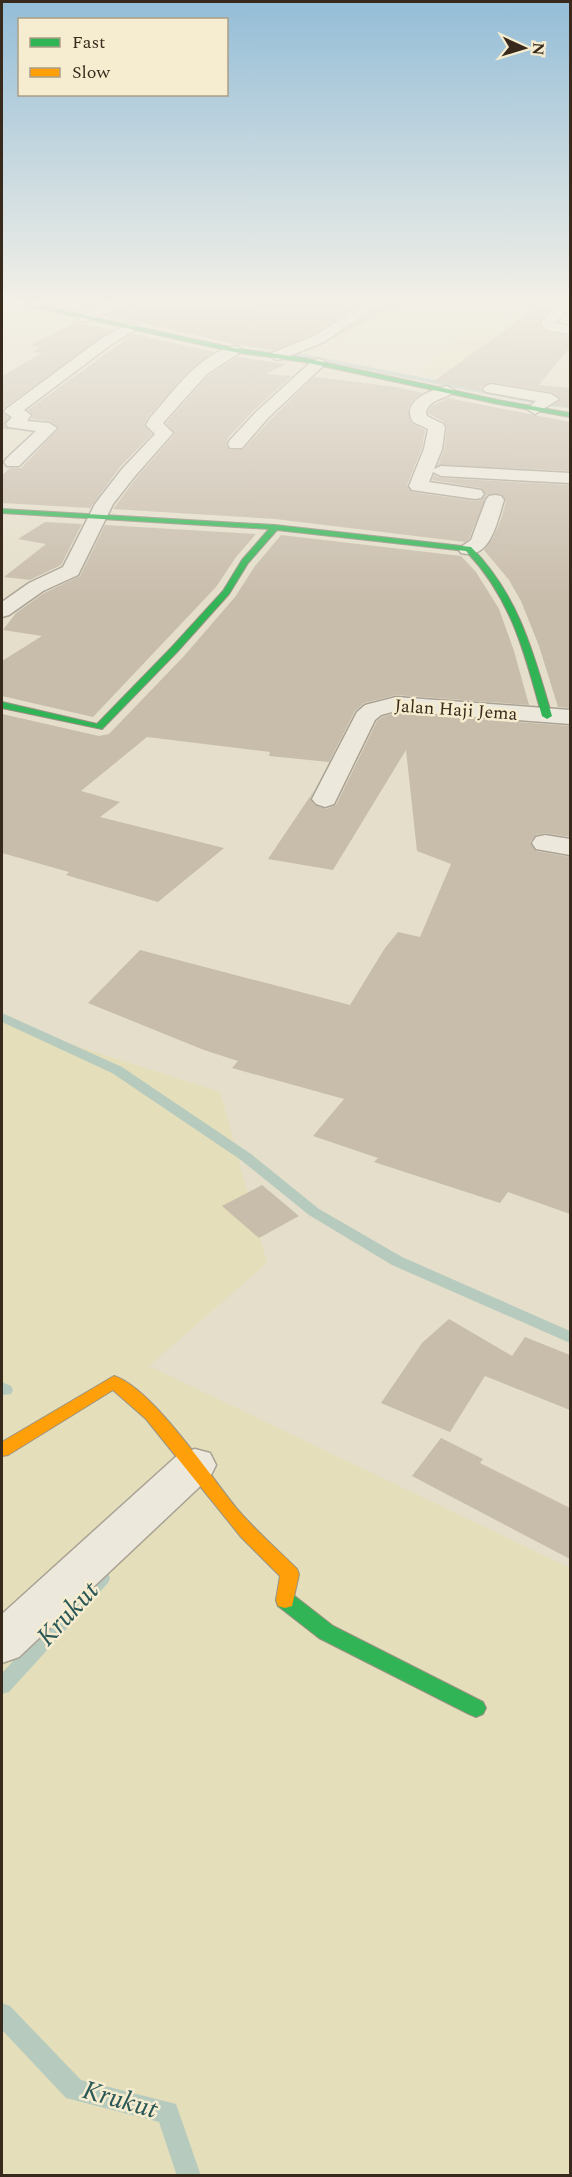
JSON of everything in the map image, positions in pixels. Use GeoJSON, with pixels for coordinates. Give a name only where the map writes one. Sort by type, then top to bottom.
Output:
{"type":"FeatureCollection","features":[{"type":"Feature","properties":{"kind":"street"},"geometry":{"type":"LineString","coordinates":[[13,462],[49,428],[14,424],[23,415],[12,412],[26,402]]}},
{"type":"Feature","properties":{"kind":"street"},"geometry":{"type":"LineString","coordinates":[[2,611],[36,587],[71,571],[97,517],[129,470],[165,433],[154,425],[172,402]]}},
{"type":"Feature","properties":{"kind":"street"},"geometry":{"type":"LineString","coordinates":[[236,444],[276,402]]}},
{"type":"Feature","properties":{"kind":"street"},"geometry":{"type":"LineString","coordinates":[[424,402],[418,411],[419,419],[437,427],[418,486],[475,494]]}},
{"type":"Feature","properties":{"kind":"street"},"geometry":{"type":"LineString","coordinates":[[529,402],[570,415]]}},
{"type":"Feature","properties":{"kind":"street"},"geometry":{"type":"LineString","coordinates":[[424,470],[570,478]]}},
{"type":"Feature","properties":{"kind":"street"},"geometry":{"type":"LineString","coordinates":[[468,549],[479,543],[495,500]]}},
{"type":"Feature","properties":{"kind":"street"},"geometry":{"type":"LineString","coordinates":[[2,511],[275,527],[468,549],[489,566],[559,717]]}},
{"type":"Feature","properties":{"kind":"street"},"geometry":{"type":"LineString","coordinates":[[2,705],[99,727],[174,650],[226,592],[245,562],[275,527]]}},
{"type":"Feature","properties":{"kind":"street","name":"Jalan Haji Jema"},"geometry":{"type":"LineString","coordinates":[[325,799],[365,717],[373,710],[390,705],[410,705],[559,717]]}},
{"type":"Feature","properties":{"kind":"street"},"geometry":{"type":"LineString","coordinates":[[2,1450],[114,1382],[137,1398],[195,1465],[247,1532],[290,1574],[285,1600],[326,1632],[476,1708]]}},
{"type":"Feature","properties":{"kind":"street"},"geometry":{"type":"LineString","coordinates":[[2,1643],[195,1465]]}},
{"type":"Feature","properties":{"kind":"shaded area"},"geometry":{"type":"Polygon","coordinates":[[[2,1022],[220,1092],[267,1263],[149,1366],[570,1568],[570,2175],[2,2175],[2,1022]]]}},
{"type":"Feature","properties":{"kind":"building"},"geometry":{"type":"Polygon","coordinates":[[[2,402],[13,402],[2,412],[2,402]]]}},
{"type":"Feature","properties":{"kind":"building"},"geometry":{"type":"Polygon","coordinates":[[[40,402],[162,402],[144,425],[152,434],[120,467],[90,508],[2,503],[2,475],[10,468],[21,468],[59,428],[49,421],[31,419],[33,415],[28,410],[40,402]]]}},
{"type":"Feature","properties":{"kind":"building"},"geometry":{"type":"Polygon","coordinates":[[[185,402],[263,402],[228,438],[226,445],[230,450],[244,449],[289,402],[412,402],[408,408],[411,423],[425,430],[422,448],[407,485],[412,492],[475,501],[481,500],[486,495],[481,488],[432,480],[434,475],[441,478],[570,485],[570,708],[558,707],[539,646],[521,601],[509,580],[484,550],[493,538],[501,519],[506,501],[501,494],[487,495],[469,539],[465,542],[275,519],[113,509],[137,477],[175,434],[166,423],[185,402]]]}},
{"type":"Feature","properties":{"kind":"building"},"geometry":{"type":"Polygon","coordinates":[[[441,402],[466,402],[570,422],[570,471],[438,465],[444,449],[447,427],[444,422],[428,413],[432,406],[441,402]]]}},
{"type":"Feature","properties":{"kind":"building"},"geometry":{"type":"Polygon","coordinates":[[[557,402],[570,402],[570,408],[554,405],[557,402]]]}},
{"type":"Feature","properties":{"kind":"building"},"geometry":{"type":"Polygon","coordinates":[[[2,412],[9,418],[4,425],[8,429],[15,430],[2,429],[2,412]]]}},
{"type":"Feature","properties":{"kind":"building"},"geometry":{"type":"Polygon","coordinates":[[[45,522],[82,524],[61,565],[30,580],[4,577],[46,544],[18,539],[45,522]]]}},
{"type":"Feature","properties":{"kind":"building"},"geometry":{"type":"Polygon","coordinates":[[[105,525],[256,534],[236,557],[216,587],[93,717],[2,696],[2,661],[42,636],[3,630],[16,613],[44,593],[80,576],[105,525]]]}},
{"type":"Feature","properties":{"kind":"building"},"geometry":{"type":"Polygon","coordinates":[[[281,535],[461,556],[476,572],[499,609],[529,705],[396,695],[364,703],[355,711],[329,762],[269,756],[270,752],[147,737],[81,791],[120,802],[100,817],[224,848],[158,902],[66,875],[69,872],[2,853],[2,714],[99,736],[109,734],[184,656],[235,597],[255,566],[281,535]]]}},
{"type":"Feature","properties":{"kind":"building"},"geometry":{"type":"Polygon","coordinates":[[[396,713],[570,726],[570,837],[545,833],[536,835],[530,842],[536,851],[570,857],[570,1214],[508,1192],[500,1203],[374,1162],[378,1158],[313,1136],[344,1099],[232,1068],[238,1061],[204,1050],[88,1003],[140,950],[350,1005],[385,948],[398,932],[420,937],[451,864],[417,851],[406,750],[333,870],[268,859],[315,789],[310,798],[314,805],[326,809],[336,805],[377,721],[396,713]]]}},
{"type":"Feature","properties":{"kind":"building"},"geometry":{"type":"Polygon","coordinates":[[[262,1185],[299,1216],[259,1238],[222,1206],[262,1185]]]}},
{"type":"Feature","properties":{"kind":"building"},"geometry":{"type":"Polygon","coordinates":[[[449,1319],[512,1356],[525,1337],[570,1355],[570,1410],[485,1376],[450,1432],[381,1403],[422,1343],[449,1319]]]}},
{"type":"Feature","properties":{"kind":"building"},"geometry":{"type":"Polygon","coordinates":[[[441,1438],[483,1459],[480,1463],[570,1508],[570,1559],[412,1476],[441,1438]]]}},
{"type":"Feature","properties":{"kind":"waterway"},"geometry":{"type":"LineString","coordinates":[[534,402],[570,406]]}},
{"type":"Feature","properties":{"kind":"waterway"},"geometry":{"type":"LineString","coordinates":[[2,1017],[117,1070],[246,1157],[314,1212],[397,1261],[570,1337]]}},
{"type":"Feature","properties":{"kind":"waterway","name":"Krukut"},"geometry":{"type":"LineString","coordinates":[[2,1686],[101,1578]]}},
{"type":"Feature","properties":{"kind":"waterway","name":"Krukut"},"geometry":{"type":"LineString","coordinates":[[2,2014],[74,2090],[168,2112],[189,2176]]}},
{"type":"Feature","properties":{"kind":"traffic: fast"},"geometry":{"type":"LineString","coordinates":[[496,402],[570,415]]}},
{"type":"Feature","properties":{"kind":"traffic: fast"},"geometry":{"type":"LineString","coordinates":[[2,511],[275,527],[468,549],[485,566],[510,605],[527,648],[547,716]]}},
{"type":"Feature","properties":{"kind":"traffic: fast"},"geometry":{"type":"LineString","coordinates":[[2,705],[99,727],[174,650],[226,592],[245,562],[275,527]]}},
{"type":"Feature","properties":{"kind":"traffic: fast"},"geometry":{"type":"LineString","coordinates":[[285,1600],[326,1632],[476,1708]]}},
{"type":"Feature","properties":{"kind":"traffic: slow"},"geometry":{"type":"LineString","coordinates":[[2,1450],[114,1382],[152,1415],[247,1532],[290,1574],[285,1600]]}}]}
